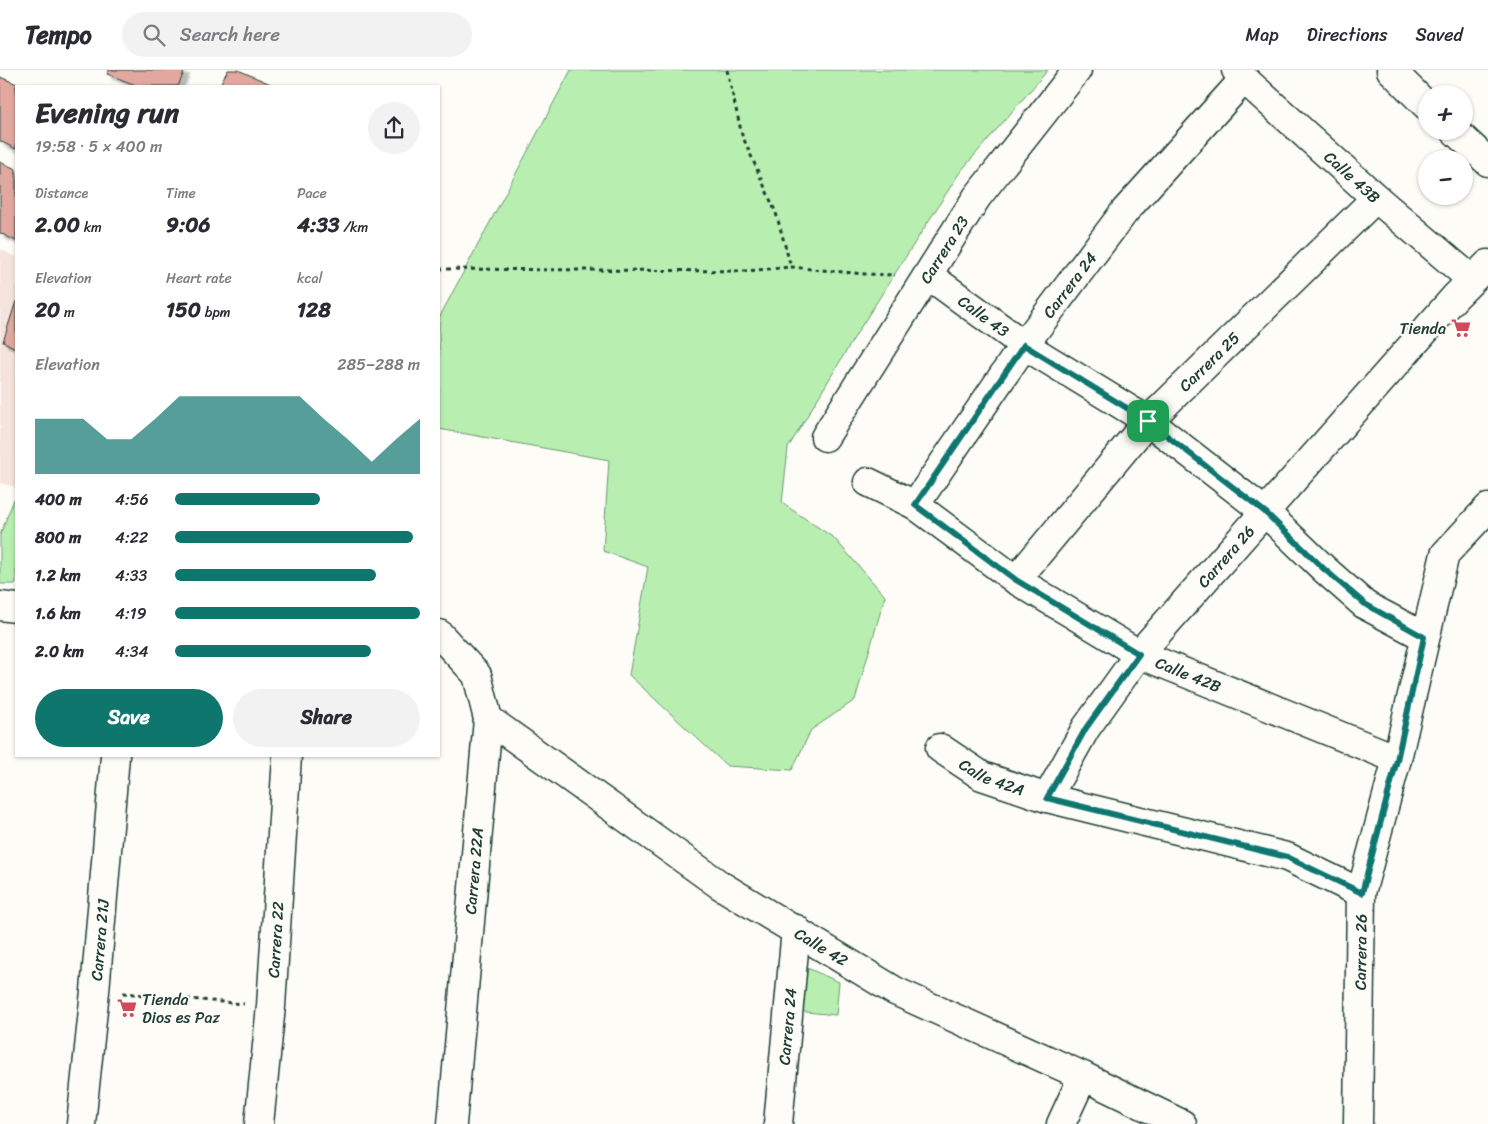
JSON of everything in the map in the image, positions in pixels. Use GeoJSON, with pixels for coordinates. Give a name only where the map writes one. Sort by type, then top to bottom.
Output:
{"type":"FeatureCollection","features":[{"type":"Feature","properties":{"kind":"street","name":"Carrera 23"},"geometry":{"type":"LineString","coordinates":[[825,437],[977,197],[1077,70]]}},
{"type":"Feature","properties":{"kind":"street"},"geometry":{"type":"LineString","coordinates":[[1391,70],[1418,97]]}},
{"type":"Feature","properties":{"kind":"street","name":"Calle 43B"},"geometry":{"type":"LineString","coordinates":[[1240,75],[1376,198],[1480,272]]}},
{"type":"Feature","properties":{"kind":"street","name":"Carrera 24"},"geometry":{"type":"LineString","coordinates":[[915,505],[1024,345],[1125,211],[1240,75]]}},
{"type":"Feature","properties":{"kind":"street"},"geometry":{"type":"LineString","coordinates":[[1465,140],[1488,162]]}},
{"type":"Feature","properties":{"kind":"street","name":"Carrera 25"},"geometry":{"type":"LineString","coordinates":[[1016,580],[1148,421],[1376,198]]}},
{"type":"Feature","properties":{"kind":"street","name":"Carrera 26"},"geometry":{"type":"LineString","coordinates":[[1047,798],[1086,728],[1139,654],[1480,272]]}},
{"type":"Feature","properties":{"kind":"street","name":"Calle 43"},"geometry":{"type":"LineString","coordinates":[[928,275],[1024,345],[1148,421],[1265,512],[1324,569],[1365,604],[1424,637]]}},
{"type":"Feature","properties":{"kind":"street","name":"Calle 42B"},"geometry":{"type":"LineString","coordinates":[[868,482],[915,505],[1016,580],[1139,654],[1397,760]]}},
{"type":"Feature","properties":{"kind":"street","name":"Carrera 26"},"geometry":{"type":"LineString","coordinates":[[1358,1124],[1362,893],[1397,760],[1424,637],[1445,554],[1488,508]]}},
{"type":"Feature","properties":{"kind":"street"},"geometry":{"type":"LineString","coordinates":[[0,606],[15,608]]}},
{"type":"Feature","properties":{"kind":"street","name":"Carrera 22A"},"geometry":{"type":"LineString","coordinates":[[440,635],[477,675],[488,719],[452,1124]]}},
{"type":"Feature","properties":{"kind":"street","name":"Calle 42"},"geometry":{"type":"LineString","coordinates":[[488,719],[720,885],[796,929],[895,991],[1083,1076],[1182,1124]]}},
{"type":"Feature","properties":{"kind":"street","name":"Calle 42A"},"geometry":{"type":"LineString","coordinates":[[940,748],[982,776],[1047,798],[1287,857],[1362,893]]}},
{"type":"Feature","properties":{"kind":"street","name":"Carrera 21J"},"geometry":{"type":"LineString","coordinates":[[81,1124],[95,991],[115,757]]}},
{"type":"Feature","properties":{"kind":"street","name":"Carrera 22"},"geometry":{"type":"LineString","coordinates":[[259,1124],[271,1006],[287,757]]}},
{"type":"Feature","properties":{"kind":"street","name":"Carrera 24"},"geometry":{"type":"LineString","coordinates":[[778,1124],[796,929]]}},
{"type":"Feature","properties":{"kind":"street"},"geometry":{"type":"LineString","coordinates":[[1060,1124],[1083,1076]]}},
{"type":"Feature","properties":{"kind":"path"},"geometry":{"type":"LineString","coordinates":[[726,70],[742,135],[776,213],[791,267]]}},
{"type":"Feature","properties":{"kind":"path"},"geometry":{"type":"LineString","coordinates":[[440,269],[453,267],[745,272],[791,267],[864,274],[928,275]]}},
{"type":"Feature","properties":{"kind":"path"},"geometry":{"type":"LineString","coordinates":[[95,991],[271,1006]]}},
{"type":"Feature","properties":{"kind":"shaded area"},"geometry":{"type":"Polygon","coordinates":[[[0,249],[15,256],[15,487],[0,483],[0,249]]]}},
{"type":"Feature","properties":{"kind":"green space"},"geometry":{"type":"Polygon","coordinates":[[[571,70],[1048,70],[960,172],[857,333],[788,448],[782,503],[834,538],[885,596],[855,700],[811,730],[792,770],[727,766],[629,675],[648,567],[603,551],[609,460],[440,429],[440,316],[571,70]]]}},
{"type":"Feature","properties":{"kind":"green space"},"geometry":{"type":"Polygon","coordinates":[[[14,499],[15,584],[0,584],[0,535],[14,499]]]}},
{"type":"Feature","properties":{"kind":"green space"},"geometry":{"type":"Polygon","coordinates":[[[798,964],[839,982],[836,1015],[796,1011],[798,964]]]}},
{"type":"Feature","properties":{"kind":"building"},"geometry":{"type":"Polygon","coordinates":[[[109,70],[185,70],[178,85],[135,85],[107,74],[109,70]]]}},
{"type":"Feature","properties":{"kind":"building"},"geometry":{"type":"Polygon","coordinates":[[[228,70],[238,70],[273,85],[220,85],[228,70]]]}},
{"type":"Feature","properties":{"kind":"building"},"geometry":{"type":"Polygon","coordinates":[[[0,77],[20,85],[15,85],[15,148],[0,141],[0,77]]]}},
{"type":"Feature","properties":{"kind":"building"},"geometry":{"type":"Polygon","coordinates":[[[0,162],[15,169],[15,240],[0,233],[0,162]]]}},
{"type":"Feature","properties":{"kind":"building"},"geometry":{"type":"Polygon","coordinates":[[[15,304],[15,348],[3,342],[15,304]]]}},
{"type":"Feature","properties":{"kind":"place","name":"Tienda"},"geometry":{"type":"Point","coordinates":[1461,328]}},
{"type":"Feature","properties":{"kind":"place","name":"Tienda Dios es Paz"},"geometry":{"type":"Point","coordinates":[127,1008]}},
{"type":"Feature","properties":{"kind":"route"},"geometry":{"type":"LineString","coordinates":[[1024,345],[1148,421],[1265,512],[1324,569],[1365,604],[1424,637],[1397,760],[1362,893],[1287,857],[1047,798],[1086,728],[1139,654],[1016,580],[915,505],[1024,345]]}}]}
